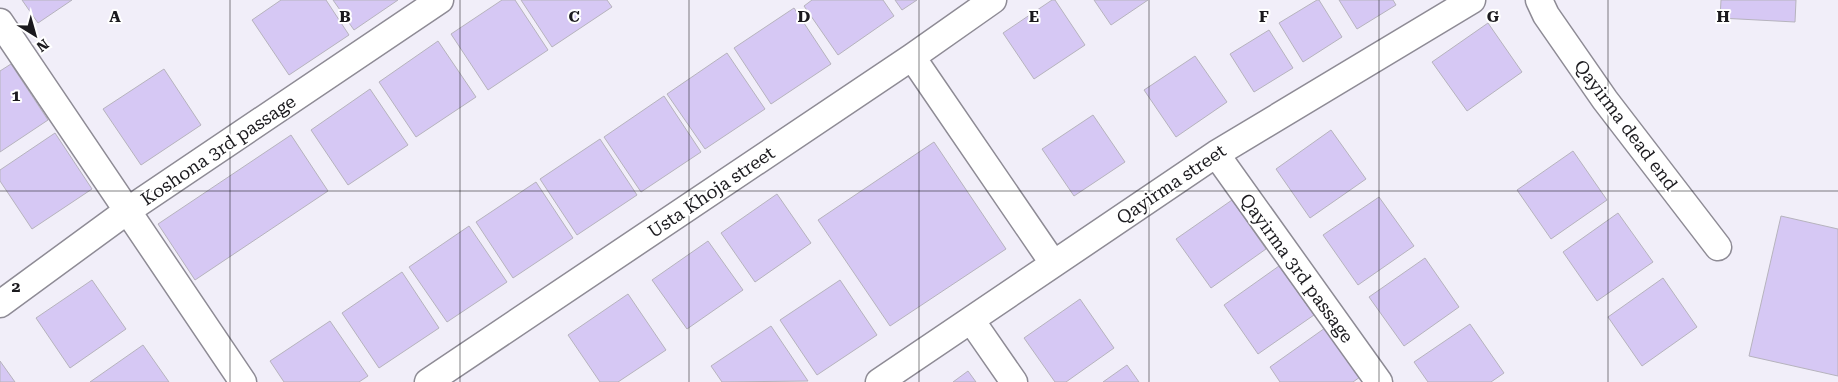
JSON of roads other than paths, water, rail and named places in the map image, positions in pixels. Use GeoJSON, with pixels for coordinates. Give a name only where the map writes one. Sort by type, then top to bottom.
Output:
{"type":"FeatureCollection","features":[{"type":"Feature","properties":{"kind":"street","name":"Koshona 3rd passage"},"geometry":{"type":"LineString","coordinates":[[0,304],[127,211],[440,0]]}},
{"type":"Feature","properties":{"kind":"street","name":"Usta Khoja street"},"geometry":{"type":"LineString","coordinates":[[428,382],[912,57],[993,0]]}},
{"type":"Feature","properties":{"kind":"street","name":"Qayirma street"},"geometry":{"type":"LineString","coordinates":[[879,382],[1053,262],[1216,154],[1472,0]]}},
{"type":"Feature","properties":{"kind":"street","name":"Qayirma dead end"},"geometry":{"type":"LineString","coordinates":[[1539,0],[1546,15],[1605,100],[1718,247]]}},
{"type":"Feature","properties":{"kind":"street"},"geometry":{"type":"LineString","coordinates":[[0,22],[243,382]]}},
{"type":"Feature","properties":{"kind":"street"},"geometry":{"type":"LineString","coordinates":[[912,57],[1053,262]]}},
{"type":"Feature","properties":{"kind":"street","name":"Qayirma 3rd passage"},"geometry":{"type":"LineString","coordinates":[[1216,154],[1379,382]]}},
{"type":"Feature","properties":{"kind":"street"},"geometry":{"type":"LineString","coordinates":[[971,320],[1014,382]]}}]}
